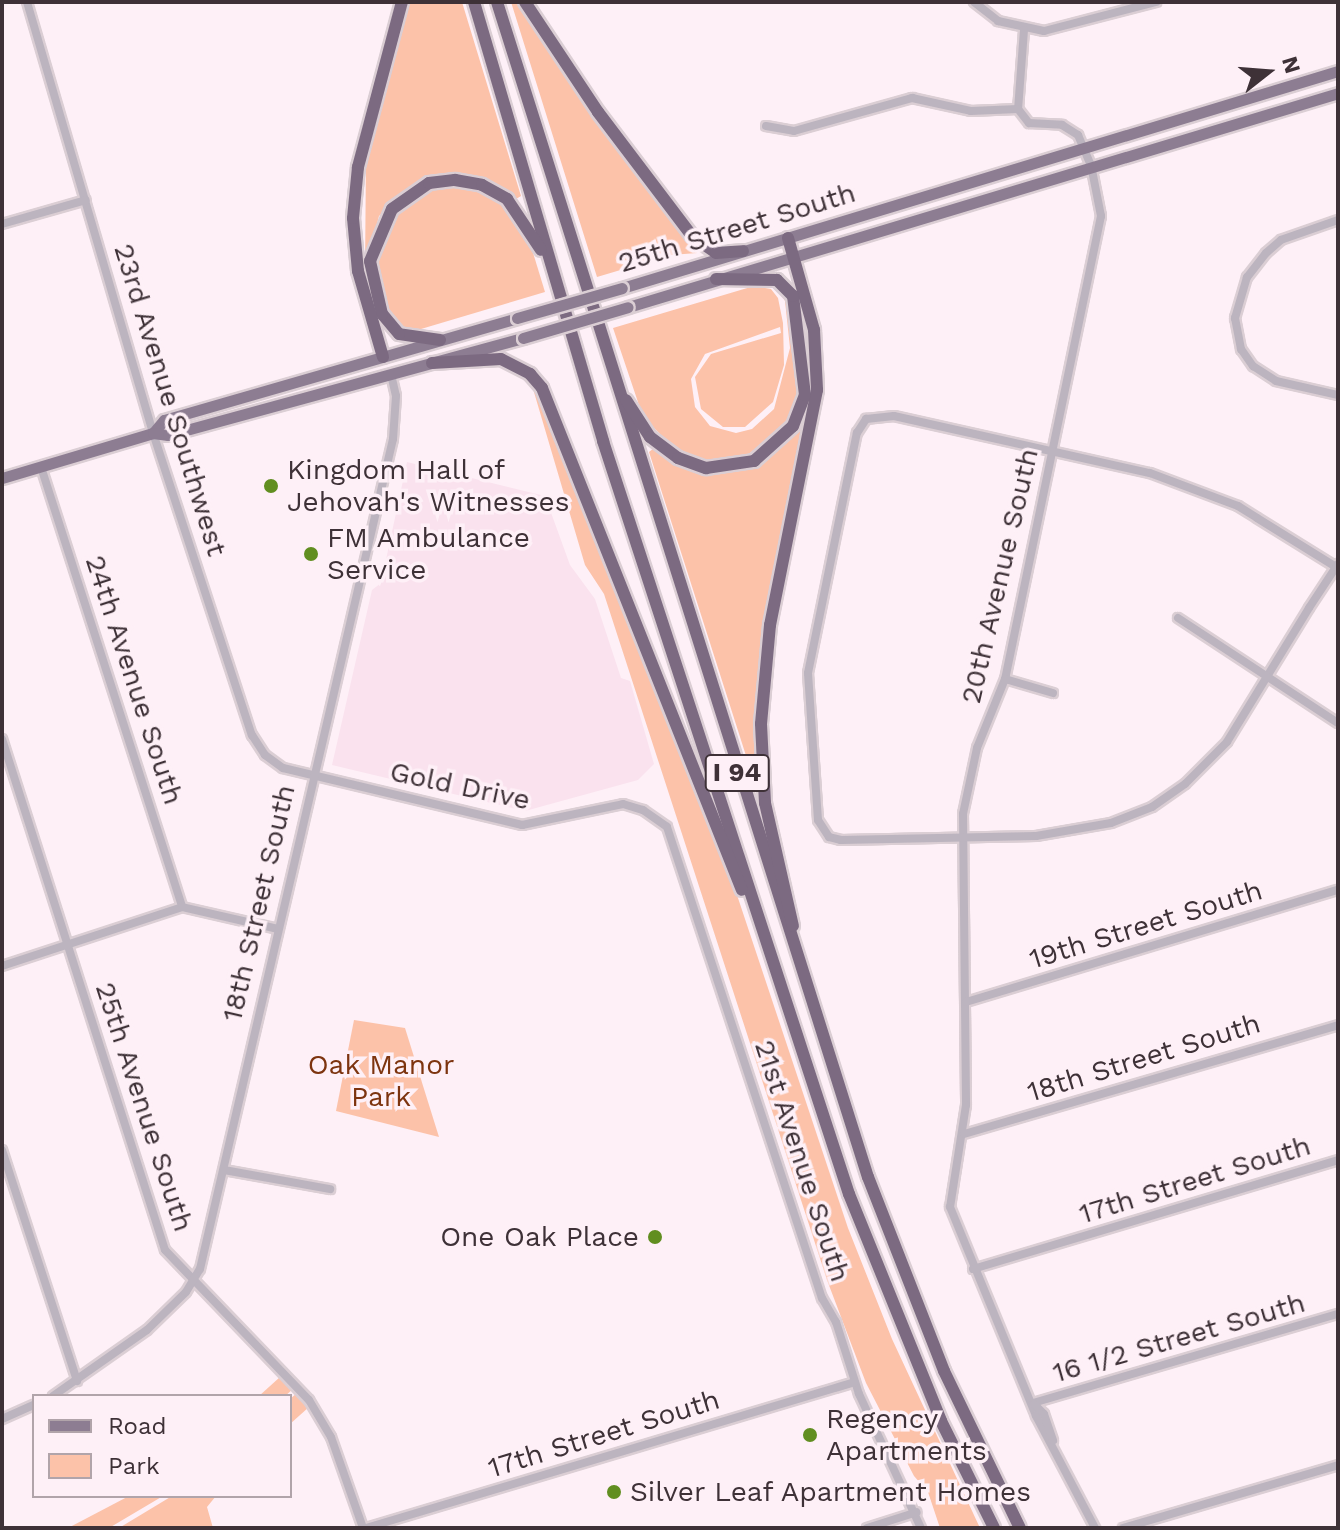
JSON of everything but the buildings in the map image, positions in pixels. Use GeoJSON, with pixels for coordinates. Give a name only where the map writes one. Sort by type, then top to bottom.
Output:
{"type":"FeatureCollection","features":[{"type":"Feature","properties":{"kind":"highway"},"geometry":{"type":"LineString","coordinates":[[383,357],[358,271],[353,218],[358,167],[402,2]]}},
{"type":"Feature","properties":{"kind":"highway","name":"I 94"},"geometry":{"type":"LineString","coordinates":[[474,2],[555,279],[778,977],[881,1282],[994,1528]]}},
{"type":"Feature","properties":{"kind":"highway","name":"I 94"},"geometry":{"type":"LineString","coordinates":[[497,2],[811,1003],[908,1287],[1020,1528]]}},
{"type":"Feature","properties":{"kind":"highway"},"geometry":{"type":"LineString","coordinates":[[525,2],[598,112],[692,236],[716,253],[743,251]]}},
{"type":"Feature","properties":{"kind":"highway"},"geometry":{"type":"LineString","coordinates":[[440,340],[399,334],[387,324],[372,282],[370,261],[380,228],[392,209],[418,189],[455,180],[482,185],[507,199],[525,220],[555,279]]}},
{"type":"Feature","properties":{"kind":"highway"},"geometry":{"type":"LineString","coordinates":[[788,238],[796,256],[814,330],[817,390],[770,625],[761,724],[765,803],[811,1003]]}},
{"type":"Feature","properties":{"kind":"highway"},"geometry":{"type":"LineString","coordinates":[[617,386],[650,437],[678,458],[706,468],[729,468],[754,461],[776,445],[793,426],[805,395],[793,296],[777,280],[716,279]]}},
{"type":"Feature","properties":{"kind":"highway"},"geometry":{"type":"LineString","coordinates":[[432,363],[501,359],[530,374],[542,388],[778,977]]}},
{"type":"Feature","properties":{"kind":"main road","name":"25th Street South"},"geometry":{"type":"LineString","coordinates":[[153,433],[164,420],[622,288],[1338,71]]}},
{"type":"Feature","properties":{"kind":"main road","name":"25th Street South"},"geometry":{"type":"LineString","coordinates":[[2,478],[153,433],[168,435],[523,338],[1338,93]]}},
{"type":"Feature","properties":{"kind":"main road","name":"18th Street South"},"geometry":{"type":"LineString","coordinates":[[383,357],[391,374]]}},
{"type":"Feature","properties":{"kind":"street","name":"23rd Avenue Southwest"},"geometry":{"type":"LineString","coordinates":[[27,2],[153,433],[252,735],[265,755],[283,768],[313,775]]}},
{"type":"Feature","properties":{"kind":"street"},"geometry":{"type":"LineString","coordinates":[[974,2],[998,21],[1024,30],[1078,25],[1156,2]]}},
{"type":"Feature","properties":{"kind":"street"},"geometry":{"type":"LineString","coordinates":[[1024,30],[1018,109],[1029,123],[1072,129],[1084,146]]}},
{"type":"Feature","properties":{"kind":"street"},"geometry":{"type":"LineString","coordinates":[[766,126],[794,131],[912,98],[971,111],[1018,109]]}},
{"type":"Feature","properties":{"kind":"street","name":"20th Avenue South"},"geometry":{"type":"LineString","coordinates":[[1084,146],[1101,216],[1097,253],[1005,679],[977,748],[963,838],[966,1002],[964,1134],[950,1207],[973,1269],[1033,1403],[1044,1414],[1055,1446],[1095,1528]]}},
{"type":"Feature","properties":{"kind":"street"},"geometry":{"type":"LineString","coordinates":[[2,224],[86,200]]}},
{"type":"Feature","properties":{"kind":"street"},"geometry":{"type":"LineString","coordinates":[[1338,220],[1281,240],[1266,253],[1247,277],[1235,318],[1241,349],[1253,366],[1276,381],[1338,395]]}},
{"type":"Feature","properties":{"kind":"street","name":"18th Street South"},"geometry":{"type":"LineString","coordinates":[[56,1394],[147,1330],[192,1281],[224,1170],[393,439],[396,396],[391,374]]}},
{"type":"Feature","properties":{"kind":"street"},"geometry":{"type":"LineString","coordinates":[[883,415],[1053,451],[1150,473],[1210,494],[1337,566],[1211,761],[1152,807],[1111,823],[1036,836],[829,837],[818,820],[808,673],[861,425],[883,415]]}},
{"type":"Feature","properties":{"kind":"street","name":"24th Avenue South"},"geometry":{"type":"LineString","coordinates":[[41,467],[182,907]]}},
{"type":"Feature","properties":{"kind":"street"},"geometry":{"type":"LineString","coordinates":[[1178,618],[1338,723]]}},
{"type":"Feature","properties":{"kind":"street"},"geometry":{"type":"LineString","coordinates":[[1005,679],[1053,693]]}},
{"type":"Feature","properties":{"kind":"street","name":"25th Avenue South"},"geometry":{"type":"LineString","coordinates":[[2,739],[165,1250],[309,1400],[331,1437],[364,1528]]}},
{"type":"Feature","properties":{"kind":"street","name":"Gold Drive"},"geometry":{"type":"LineString","coordinates":[[313,775],[522,825],[549,823],[604,805],[643,810]]}},
{"type":"Feature","properties":{"kind":"street","name":"21st Avenue South"},"geometry":{"type":"LineString","coordinates":[[643,810],[667,827],[678,848],[822,1298],[836,1322],[855,1382],[917,1512],[921,1528]]}},
{"type":"Feature","properties":{"kind":"street","name":"19th Street South"},"geometry":{"type":"LineString","coordinates":[[966,1002],[1338,890]]}},
{"type":"Feature","properties":{"kind":"street"},"geometry":{"type":"LineString","coordinates":[[2,966],[182,907],[278,929]]}},
{"type":"Feature","properties":{"kind":"street","name":"18th Street South"},"geometry":{"type":"LineString","coordinates":[[964,1134],[1338,1025]]}},
{"type":"Feature","properties":{"kind":"street"},"geometry":{"type":"LineString","coordinates":[[2,1150],[77,1381]]}},
{"type":"Feature","properties":{"kind":"street","name":"17th Street South"},"geometry":{"type":"LineString","coordinates":[[973,1269],[1338,1160]]}},
{"type":"Feature","properties":{"kind":"street"},"geometry":{"type":"LineString","coordinates":[[224,1170],[330,1189]]}},
{"type":"Feature","properties":{"kind":"street","name":"16 1/2 Street South"},"geometry":{"type":"LineString","coordinates":[[1033,1403],[1338,1314]]}},
{"type":"Feature","properties":{"kind":"street","name":"17th Street South"},"geometry":{"type":"LineString","coordinates":[[364,1528],[855,1382]]}},
{"type":"Feature","properties":{"kind":"street"},"geometry":{"type":"LineString","coordinates":[[2,1419],[32,1406]]}},
{"type":"Feature","properties":{"kind":"street"},"geometry":{"type":"LineString","coordinates":[[1123,1528],[1338,1465]]}},
{"type":"Feature","properties":{"kind":"street"},"geometry":{"type":"LineString","coordinates":[[867,1528],[917,1512]]}},
{"type":"Feature","properties":{"kind":"shaded area"},"geometry":{"type":"Polygon","coordinates":[[[407,462],[545,496],[570,565],[595,599],[621,678],[630,681],[654,764],[638,780],[525,811],[332,765],[372,590],[381,583],[407,462]]]}},
{"type":"Feature","properties":{"kind":"green space"},"geometry":{"type":"Polygon","coordinates":[[[407,2],[462,2],[521,196],[516,199],[469,174],[433,176],[415,183],[379,216],[365,271],[366,157],[407,2]]]}},
{"type":"Feature","properties":{"kind":"green space"},"geometry":{"type":"Polygon","coordinates":[[[511,2],[521,2],[697,253],[671,255],[597,277],[511,2]]]}},
{"type":"Feature","properties":{"kind":"green space"},"geometry":{"type":"Polygon","coordinates":[[[449,184],[478,187],[504,202],[527,233],[545,292],[421,329],[406,329],[387,311],[376,257],[389,218],[424,190],[449,184]]]}},
{"type":"Feature","properties":{"kind":"green space"},"geometry":{"type":"Polygon","coordinates":[[[754,286],[771,289],[778,298],[783,323],[784,365],[773,402],[745,427],[723,427],[701,409],[695,377],[711,354],[781,333],[780,327],[705,354],[691,379],[695,407],[710,426],[736,433],[752,429],[774,409],[790,348],[785,301],[777,287],[788,295],[800,387],[792,414],[783,429],[743,458],[714,462],[680,454],[643,417],[613,328],[754,286]]]}},
{"type":"Feature","properties":{"kind":"green space"},"geometry":{"type":"Polygon","coordinates":[[[531,382],[539,389],[718,838],[848,1228],[892,1339],[980,1528],[940,1528],[928,1492],[914,1476],[866,1383],[827,1280],[604,594],[585,565],[531,382]]]}},
{"type":"Feature","properties":{"kind":"green space"},"geometry":{"type":"Polygon","coordinates":[[[806,407],[810,409],[763,638],[757,690],[761,787],[756,787],[649,452],[654,448],[697,471],[740,470],[772,455],[788,440],[806,407]]]}},
{"type":"Feature","properties":{"kind":"green space","name":"Oak Manor Park"},"geometry":{"type":"Polygon","coordinates":[[[354,1020],[405,1028],[439,1137],[336,1111],[354,1020]]]}},
{"type":"Feature","properties":{"kind":"green space"},"geometry":{"type":"Polygon","coordinates":[[[280,1377],[293,1389],[287,1394],[261,1394],[280,1377]]]}},
{"type":"Feature","properties":{"kind":"green space"},"geometry":{"type":"Polygon","coordinates":[[[297,1393],[309,1407],[292,1422],[292,1397],[297,1393]]]}},
{"type":"Feature","properties":{"kind":"green space"},"geometry":{"type":"Polygon","coordinates":[[[125,1498],[160,1498],[109,1528],[68,1528],[125,1498]]]}},
{"type":"Feature","properties":{"kind":"green space"},"geometry":{"type":"Polygon","coordinates":[[[169,1498],[214,1498],[207,1507],[213,1528],[119,1528],[169,1498]]]}},
{"type":"Feature","properties":{"kind":"place","name":"Kingdom Hall of Jehovah's Witnesses"},"geometry":{"type":"Point","coordinates":[271,486]}},
{"type":"Feature","properties":{"kind":"place","name":"FM Ambulance Service"},"geometry":{"type":"Point","coordinates":[311,554]}},
{"type":"Feature","properties":{"kind":"place","name":"One Oak Place"},"geometry":{"type":"Point","coordinates":[655,1237]}},
{"type":"Feature","properties":{"kind":"place","name":"Regency Apartments"},"geometry":{"type":"Point","coordinates":[810,1435]}},
{"type":"Feature","properties":{"kind":"place","name":"Silver Leaf Apartment Homes"},"geometry":{"type":"Point","coordinates":[614,1492]}}]}
